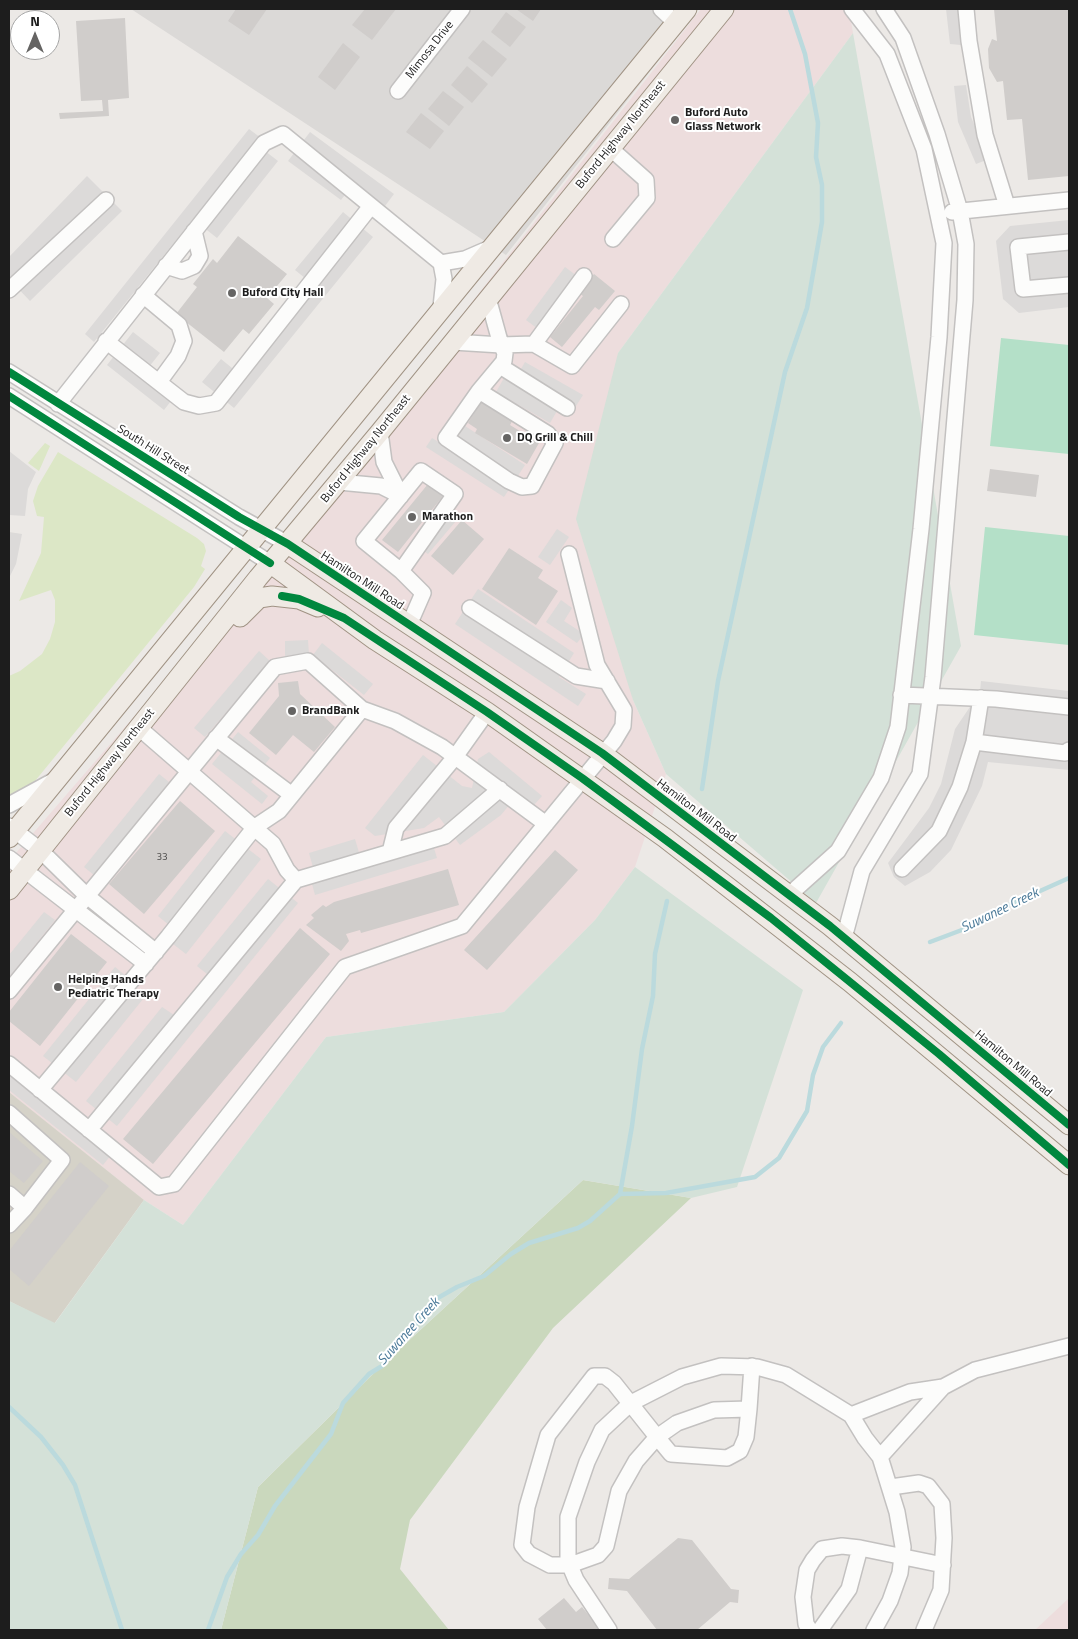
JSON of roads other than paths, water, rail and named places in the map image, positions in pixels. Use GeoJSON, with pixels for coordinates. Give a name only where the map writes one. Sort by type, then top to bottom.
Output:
{"type":"FeatureCollection","features":[{"type":"Feature","properties":{"kind":"main road"},"geometry":{"type":"LineString","coordinates":[[11,832],[58,778],[488,249],[687,9]]}},
{"type":"Feature","properties":{"kind":"main road","name":"Buford Highway Northeast"},"geometry":{"type":"LineString","coordinates":[[9,890],[270,563],[288,544],[380,432],[724,9]]}},
{"type":"Feature","properties":{"kind":"main road","name":"Hamilton Mill Road"},"geometry":{"type":"LineString","coordinates":[[288,544],[602,753],[844,938],[1069,1125]]}},
{"type":"Feature","properties":{"kind":"main road"},"geometry":{"type":"LineString","coordinates":[[270,563],[344,618],[487,712],[582,778],[785,930],[932,1048],[1069,1165]]}},
{"type":"Feature","properties":{"kind":"main road"},"geometry":{"type":"LineString","coordinates":[[196,657],[259,598],[282,596],[299,599],[344,618]]}},
{"type":"Feature","properties":{"kind":"street","name":"Mimosa Drive"},"geometry":{"type":"LineString","coordinates":[[398,91],[462,9]]}},
{"type":"Feature","properties":{"kind":"street"},"geometry":{"type":"LineString","coordinates":[[661,9],[676,23]]}},
{"type":"Feature","properties":{"kind":"street"},"geometry":{"type":"LineString","coordinates":[[789,895],[838,852],[881,778],[898,727],[921,529],[939,337],[944,243],[924,149],[887,54],[852,9]]}},
{"type":"Feature","properties":{"kind":"street"},"geometry":{"type":"LineString","coordinates":[[844,938],[862,871],[920,774],[931,695],[965,300],[966,244],[960,211],[937,134],[903,38],[884,9]]}},
{"type":"Feature","properties":{"kind":"street"},"geometry":{"type":"LineString","coordinates":[[966,9],[969,41],[985,135],[1007,206]]}},
{"type":"Feature","properties":{"kind":"street"},"geometry":{"type":"LineString","coordinates":[[58,404],[264,143],[283,134],[441,262],[444,279],[441,307]]}},
{"type":"Feature","properties":{"kind":"street"},"geometry":{"type":"LineString","coordinates":[[610,148],[646,180],[647,198],[613,239]]}},
{"type":"Feature","properties":{"kind":"street"},"geometry":{"type":"LineString","coordinates":[[9,290],[106,200]]}},
{"type":"Feature","properties":{"kind":"street"},"geometry":{"type":"LineString","coordinates":[[938,214],[1069,200]]}},
{"type":"Feature","properties":{"kind":"street"},"geometry":{"type":"LineString","coordinates":[[106,341],[184,402],[200,406],[216,402],[371,206]]}},
{"type":"Feature","properties":{"kind":"street"},"geometry":{"type":"LineString","coordinates":[[166,266],[182,271],[194,266],[200,256],[194,231]]}},
{"type":"Feature","properties":{"kind":"street"},"geometry":{"type":"LineString","coordinates":[[1069,242],[1018,247],[1023,289],[1069,285]]}},
{"type":"Feature","properties":{"kind":"street"},"geometry":{"type":"LineString","coordinates":[[441,262],[465,259],[488,249]]}},
{"type":"Feature","properties":{"kind":"street"},"geometry":{"type":"LineString","coordinates":[[534,344],[584,276]]}},
{"type":"Feature","properties":{"kind":"street"},"geometry":{"type":"LineString","coordinates":[[143,295],[179,325],[184,341],[178,356],[159,382]]}},
{"type":"Feature","properties":{"kind":"street"},"geometry":{"type":"LineString","coordinates":[[479,392],[548,434],[556,443],[532,486],[522,488],[509,481],[446,438],[479,392],[500,366],[505,356],[488,298]]}},
{"type":"Feature","properties":{"kind":"street"},"geometry":{"type":"LineString","coordinates":[[453,342],[501,345],[534,344],[572,366],[621,304]]}},
{"type":"Feature","properties":{"kind":"street"},"geometry":{"type":"LineString","coordinates":[[500,366],[567,408]]}},
{"type":"Feature","properties":{"kind":"street","name":"South Hill Street"},"geometry":{"type":"LineString","coordinates":[[9,372],[58,404],[288,544]]}},
{"type":"Feature","properties":{"kind":"street"},"geometry":{"type":"LineString","coordinates":[[9,396],[270,563]]}},
{"type":"Feature","properties":{"kind":"street"},"geometry":{"type":"LineString","coordinates":[[380,432],[384,462],[401,496]]}},
{"type":"Feature","properties":{"kind":"street"},"geometry":{"type":"LineString","coordinates":[[401,571],[455,494],[421,471],[364,541],[401,571],[423,593],[409,625]]}},
{"type":"Feature","properties":{"kind":"street"},"geometry":{"type":"LineString","coordinates":[[339,482],[381,486],[401,496]]}},
{"type":"Feature","properties":{"kind":"street"},"geometry":{"type":"LineString","coordinates":[[9,1064],[159,1186],[174,1184],[345,967],[462,926],[602,753],[614,741],[623,726],[624,710],[597,665],[569,554]]}},
{"type":"Feature","properties":{"kind":"street"},"geometry":{"type":"LineString","coordinates":[[470,608],[576,676],[607,681]]}},
{"type":"Feature","properties":{"kind":"street"},"geometry":{"type":"LineString","coordinates":[[9,991],[275,667],[308,661],[362,709],[395,721],[455,757],[546,824]]}},
{"type":"Feature","properties":{"kind":"street"},"geometry":{"type":"LineString","coordinates":[[901,695],[981,698],[1069,707]]}},
{"type":"Feature","properties":{"kind":"street"},"geometry":{"type":"LineString","coordinates":[[902,869],[939,831],[960,787],[974,742],[981,698]]}},
{"type":"Feature","properties":{"kind":"street"},"geometry":{"type":"LineString","coordinates":[[40,1090],[156,952],[255,827],[279,811],[362,709]]}},
{"type":"Feature","properties":{"kind":"street"},"geometry":{"type":"LineString","coordinates":[[390,852],[396,828],[455,757],[487,712]]}},
{"type":"Feature","properties":{"kind":"street"},"geometry":{"type":"LineString","coordinates":[[138,727],[273,844],[287,870],[296,880]]}},
{"type":"Feature","properties":{"kind":"street"},"geometry":{"type":"LineString","coordinates":[[216,738],[292,795]]}},
{"type":"Feature","properties":{"kind":"street"},"geometry":{"type":"LineString","coordinates":[[974,742],[1066,753],[1069,750]]}},
{"type":"Feature","properties":{"kind":"street"},"geometry":{"type":"LineString","coordinates":[[9,805],[58,778]]}},
{"type":"Feature","properties":{"kind":"street"},"geometry":{"type":"LineString","coordinates":[[89,1130],[296,880],[445,836],[500,789]]}},
{"type":"Feature","properties":{"kind":"street"},"geometry":{"type":"LineString","coordinates":[[11,832],[40,850],[87,896],[156,952]]}},
{"type":"Feature","properties":{"kind":"street"},"geometry":{"type":"LineString","coordinates":[[9,858],[146,964]]}},
{"type":"Feature","properties":{"kind":"street"},"geometry":{"type":"LineString","coordinates":[[9,1112],[62,1160],[25,1208],[9,1225]]}},
{"type":"Feature","properties":{"kind":"street"},"geometry":{"type":"LineString","coordinates":[[9,1194],[25,1208]]}},
{"type":"Feature","properties":{"kind":"street"},"geometry":{"type":"LineString","coordinates":[[851,1415],[910,1392],[943,1387],[975,1370],[1069,1346]]}},
{"type":"Feature","properties":{"kind":"street"},"geometry":{"type":"LineString","coordinates":[[608,1630],[576,1580],[570,1565],[568,1517],[587,1462],[602,1430],[631,1403],[682,1377],[721,1366],[752,1366],[786,1375],[851,1415],[865,1438],[880,1457],[891,1488],[903,1547],[900,1573],[890,1601],[874,1630]]}},
{"type":"Feature","properties":{"kind":"street"},"geometry":{"type":"LineString","coordinates":[[749,1409],[714,1410],[676,1423],[657,1437],[636,1461],[619,1491],[606,1546],[598,1555],[570,1565],[550,1565],[529,1554],[522,1545],[528,1506],[548,1435],[594,1376],[605,1376],[614,1383],[631,1403],[657,1437],[670,1454],[727,1458],[740,1451],[746,1438],[749,1409],[752,1366]]}},
{"type":"Feature","properties":{"kind":"street"},"geometry":{"type":"LineString","coordinates":[[880,1457],[943,1387]]}},
{"type":"Feature","properties":{"kind":"street"},"geometry":{"type":"LineString","coordinates":[[891,1488],[919,1483],[928,1486],[942,1504],[944,1538],[941,1590],[924,1630]]}},
{"type":"Feature","properties":{"kind":"street"},"geometry":{"type":"LineString","coordinates":[[810,1630],[806,1624],[803,1597],[807,1570],[822,1549],[842,1546],[860,1548],[943,1565]]}},
{"type":"Feature","properties":{"kind":"street"},"geometry":{"type":"LineString","coordinates":[[820,1630],[849,1589],[860,1548]]}},
{"type":"Feature","properties":{"kind":"waterway"},"geometry":{"type":"LineString","coordinates":[[702,789],[718,681],[785,372],[807,308],[822,222],[822,185],[816,157],[818,123],[805,54],[790,9]]}},
{"type":"Feature","properties":{"kind":"waterway","name":"Suwanee Creek"},"geometry":{"type":"LineString","coordinates":[[930,942],[983,922],[991,913],[1069,878]]}},
{"type":"Feature","properties":{"kind":"waterway"},"geometry":{"type":"LineString","coordinates":[[620,1194],[632,1126],[642,1049],[653,996],[655,954],[667,901]]}},
{"type":"Feature","properties":{"kind":"waterway","name":"Suwanee Creek"},"geometry":{"type":"LineString","coordinates":[[208,1630],[227,1577],[241,1554],[258,1535],[275,1506],[331,1434],[343,1403],[369,1374],[382,1366],[436,1299],[457,1287],[484,1276],[511,1254],[529,1243],[578,1228],[590,1221],[620,1194],[666,1193],[755,1177],[779,1158],[807,1111],[813,1075],[823,1047],[841,1023]]}},
{"type":"Feature","properties":{"kind":"waterway"},"geometry":{"type":"LineString","coordinates":[[9,1407],[41,1437],[63,1465],[75,1485],[122,1630]]}},
{"type":"Feature","properties":{"kind":"place","name":"Buford Auto Glass Network"},"geometry":{"type":"Point","coordinates":[675,120]}},
{"type":"Feature","properties":{"kind":"place","name":"Buford City Hall"},"geometry":{"type":"Point","coordinates":[232,293]}},
{"type":"Feature","properties":{"kind":"place","name":"DQ Grill & Chill"},"geometry":{"type":"Point","coordinates":[507,438]}},
{"type":"Feature","properties":{"kind":"place","name":"Marathon"},"geometry":{"type":"Point","coordinates":[412,517]}},
{"type":"Feature","properties":{"kind":"place","name":"BrandBank"},"geometry":{"type":"Point","coordinates":[292,711]}},
{"type":"Feature","properties":{"kind":"place","name":"Helping Hands Pediatric Therapy"},"geometry":{"type":"Point","coordinates":[58,987]}}]}
